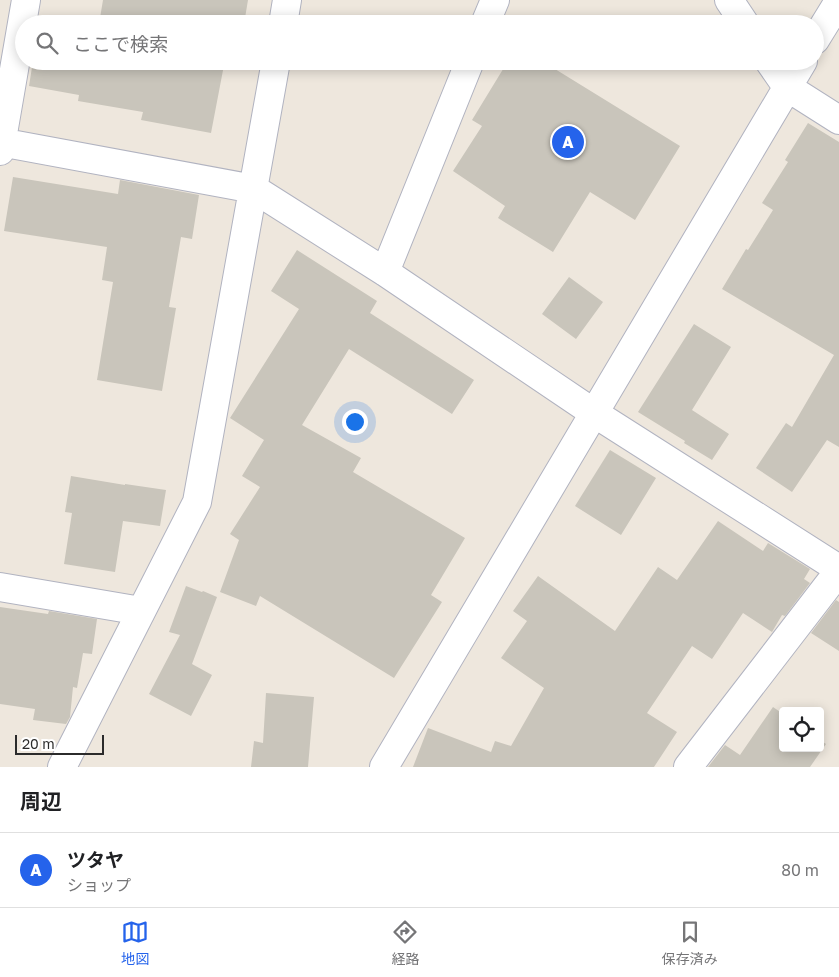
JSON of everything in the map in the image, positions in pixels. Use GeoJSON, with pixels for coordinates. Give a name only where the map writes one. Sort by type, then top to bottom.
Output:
{"type":"FeatureCollection","features":[{"type":"Feature","properties":{"kind":"street"},"geometry":{"type":"LineString","coordinates":[[23,15],[26,0]]}},
{"type":"Feature","properties":{"kind":"street"},"geometry":{"type":"LineString","coordinates":[[284,15],[287,0]]}},
{"type":"Feature","properties":{"kind":"street"},"geometry":{"type":"LineString","coordinates":[[489,15],[495,0]]}},
{"type":"Feature","properties":{"kind":"street"},"geometry":{"type":"LineString","coordinates":[[729,0],[739,15]]}},
{"type":"Feature","properties":{"kind":"street"},"geometry":{"type":"LineString","coordinates":[[824,25],[839,1]]}},
{"type":"Feature","properties":{"kind":"street"},"geometry":{"type":"LineString","coordinates":[[15,61],[0,145],[254,189],[385,272],[594,413],[839,570],[688,767]]}},
{"type":"Feature","properties":{"kind":"street"},"geometry":{"type":"LineString","coordinates":[[62,767],[197,502],[274,70]]}},
{"type":"Feature","properties":{"kind":"street"},"geometry":{"type":"LineString","coordinates":[[385,272],[466,70]]}},
{"type":"Feature","properties":{"kind":"street"},"geometry":{"type":"LineString","coordinates":[[775,70],[787,88],[839,120]]}},
{"type":"Feature","properties":{"kind":"street"},"geometry":{"type":"LineString","coordinates":[[384,767],[797,70]]}},
{"type":"Feature","properties":{"kind":"street"},"geometry":{"type":"LineString","coordinates":[[0,587],[141,611]]}},
{"type":"Feature","properties":{"kind":"building"},"geometry":{"type":"Polygon","coordinates":[[[103,0],[248,0],[246,15],[100,15],[103,0]]]}},
{"type":"Feature","properties":{"kind":"building"},"geometry":{"type":"Polygon","coordinates":[[[32,70],[223,70],[211,133],[141,120],[143,112],[78,101],[79,95],[29,86],[32,70]]]}},
{"type":"Feature","properties":{"kind":"building"},"geometry":{"type":"Polygon","coordinates":[[[503,70],[557,70],[680,146],[635,220],[590,192],[553,252],[498,218],[505,206],[453,171],[482,126],[472,120],[503,70]]]}},
{"type":"Feature","properties":{"kind":"building"},"geometry":{"type":"Polygon","coordinates":[[[808,123],[839,142],[839,447],[827,440],[792,492],[756,468],[786,423],[792,427],[834,355],[722,289],[746,249],[748,250],[773,210],[762,203],[788,162],[785,160],[808,123]]]}},
{"type":"Feature","properties":{"kind":"building"},"geometry":{"type":"Polygon","coordinates":[[[13,177],[118,194],[120,180],[199,195],[192,239],[181,237],[169,307],[176,308],[162,391],[97,380],[113,282],[102,280],[107,247],[4,231],[13,177]]]}},
{"type":"Feature","properties":{"kind":"building"},"geometry":{"type":"Polygon","coordinates":[[[297,250],[377,301],[370,313],[474,380],[452,414],[349,349],[302,425],[361,458],[353,472],[465,538],[431,595],[442,602],[394,678],[260,596],[256,606],[220,592],[239,540],[230,534],[260,487],[242,476],[264,440],[230,418],[299,309],[271,291],[297,250]]]}},
{"type":"Feature","properties":{"kind":"building"},"geometry":{"type":"Polygon","coordinates":[[[569,277],[603,302],[576,339],[542,314],[569,277]]]}},
{"type":"Feature","properties":{"kind":"building"},"geometry":{"type":"Polygon","coordinates":[[[694,324],[731,347],[692,410],[729,434],[712,460],[638,412],[694,324]]]}},
{"type":"Feature","properties":{"kind":"building"},"geometry":{"type":"Polygon","coordinates":[[[610,450],[656,478],[621,535],[575,506],[610,450]]]}},
{"type":"Feature","properties":{"kind":"building"},"geometry":{"type":"Polygon","coordinates":[[[71,476],[166,490],[160,526],[123,521],[115,572],[64,564],[72,513],[65,512],[71,476]]]}},
{"type":"Feature","properties":{"kind":"building"},"geometry":{"type":"Polygon","coordinates":[[[718,521],[763,551],[768,543],[810,569],[804,579],[810,583],[785,616],[782,615],[772,632],[743,613],[712,659],[692,646],[647,713],[677,732],[654,767],[413,767],[428,728],[491,752],[495,741],[511,746],[544,688],[501,658],[527,621],[513,611],[538,576],[615,631],[658,567],[677,580],[718,521]]]}},
{"type":"Feature","properties":{"kind":"building"},"geometry":{"type":"Polygon","coordinates":[[[186,586],[217,597],[192,664],[212,675],[191,716],[149,694],[180,635],[169,632],[186,586]]]}},
{"type":"Feature","properties":{"kind":"building"},"geometry":{"type":"Polygon","coordinates":[[[836,600],[839,602],[839,651],[811,633],[836,600]]]}},
{"type":"Feature","properties":{"kind":"building"},"geometry":{"type":"Polygon","coordinates":[[[0,607],[48,614],[49,611],[97,619],[92,654],[83,653],[77,688],[73,687],[70,717],[66,724],[33,720],[35,709],[0,704],[0,607]]]}},
{"type":"Feature","properties":{"kind":"building"},"geometry":{"type":"Polygon","coordinates":[[[266,693],[314,697],[308,767],[251,767],[254,741],[263,743],[266,693]]]}},
{"type":"Feature","properties":{"kind":"building"},"geometry":{"type":"Polygon","coordinates":[[[773,707],[779,711],[779,752],[820,752],[810,767],[708,767],[725,745],[740,755],[773,707]]]}},
{"type":"Feature","properties":{"kind":"place","name":"ツタヤ"},"geometry":{"type":"Point","coordinates":[568,142]}}]}
